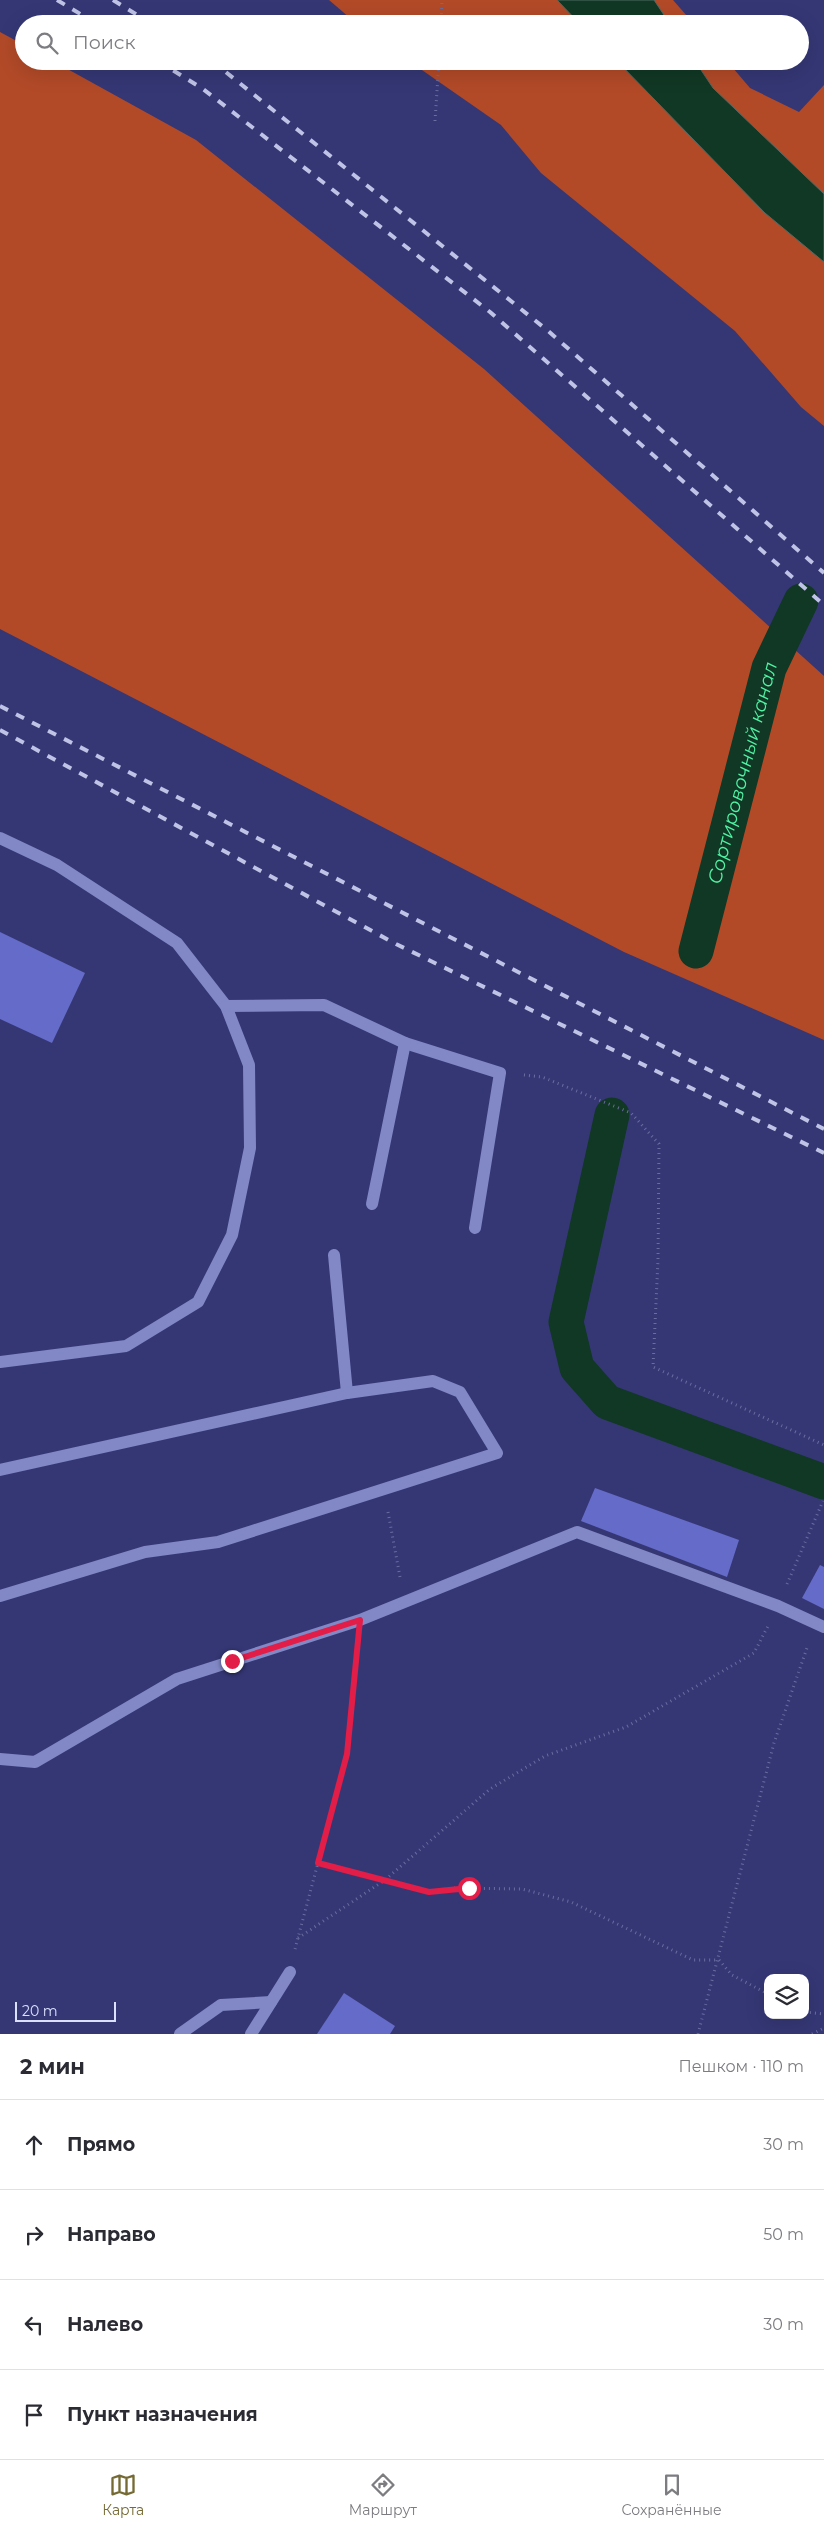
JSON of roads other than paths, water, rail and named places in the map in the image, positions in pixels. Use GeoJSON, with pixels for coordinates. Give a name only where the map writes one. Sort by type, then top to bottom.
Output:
{"type":"FeatureCollection","features":[{"type":"Feature","properties":{"kind":"lane"},"geometry":{"type":"LineString","coordinates":[[0,838],[57,865],[176,943],[226,1006],[249,1064],[250,1148],[232,1235],[198,1302],[126,1346],[0,1362]]}},
{"type":"Feature","properties":{"kind":"lane"},"geometry":{"type":"LineString","coordinates":[[226,1006],[324,1005],[405,1043],[500,1073],[474,1228]]}},
{"type":"Feature","properties":{"kind":"lane"},"geometry":{"type":"LineString","coordinates":[[372,1204],[405,1043]]}},
{"type":"Feature","properties":{"kind":"lane"},"geometry":{"type":"LineString","coordinates":[[334,1255],[346,1393]]}},
{"type":"Feature","properties":{"kind":"lane"},"geometry":{"type":"LineString","coordinates":[[0,1470],[346,1393],[433,1380],[460,1392],[497,1453],[218,1542],[145,1552],[0,1596]]}},
{"type":"Feature","properties":{"kind":"lane"},"geometry":{"type":"LineString","coordinates":[[0,1759],[36,1762],[177,1679],[360,1620],[576,1532],[778,1606],[820,1625]]}},
{"type":"Feature","properties":{"kind":"lane"},"geometry":{"type":"LineString","coordinates":[[251,2034],[290,1972]]}},
{"type":"Feature","properties":{"kind":"lane"},"geometry":{"type":"LineString","coordinates":[[180,2034],[221,2005],[271,2002]]}},
{"type":"Feature","properties":{"kind":"waterway","name":"Сортировочный канал"},"geometry":{"type":"LineString","coordinates":[[696,951],[769,668],[801,601]]}},
{"type":"Feature","properties":{"kind":"waterway","name":"Сортировочный канал"},"geometry":{"type":"LineString","coordinates":[[612,1115],[566,1322],[577,1368],[607,1402],[824,1482]]}},
{"type":"Feature","properties":{"kind":"railway"},"geometry":{"type":"LineString","coordinates":[[57,0],[82,15]]}},
{"type":"Feature","properties":{"kind":"railway"},"geometry":{"type":"LineString","coordinates":[[113,0],[137,15]]}},
{"type":"Feature","properties":{"kind":"railway"},"geometry":{"type":"LineString","coordinates":[[172,70],[203,89],[490,312],[824,605]]}},
{"type":"Feature","properties":{"kind":"railway"},"geometry":{"type":"LineString","coordinates":[[223,70],[547,330],[824,573]]}},
{"type":"Feature","properties":{"kind":"railway"},"geometry":{"type":"LineString","coordinates":[[0,706],[824,1129]]}},
{"type":"Feature","properties":{"kind":"railway"},"geometry":{"type":"LineString","coordinates":[[0,730],[396,944],[824,1153]]}}]}
